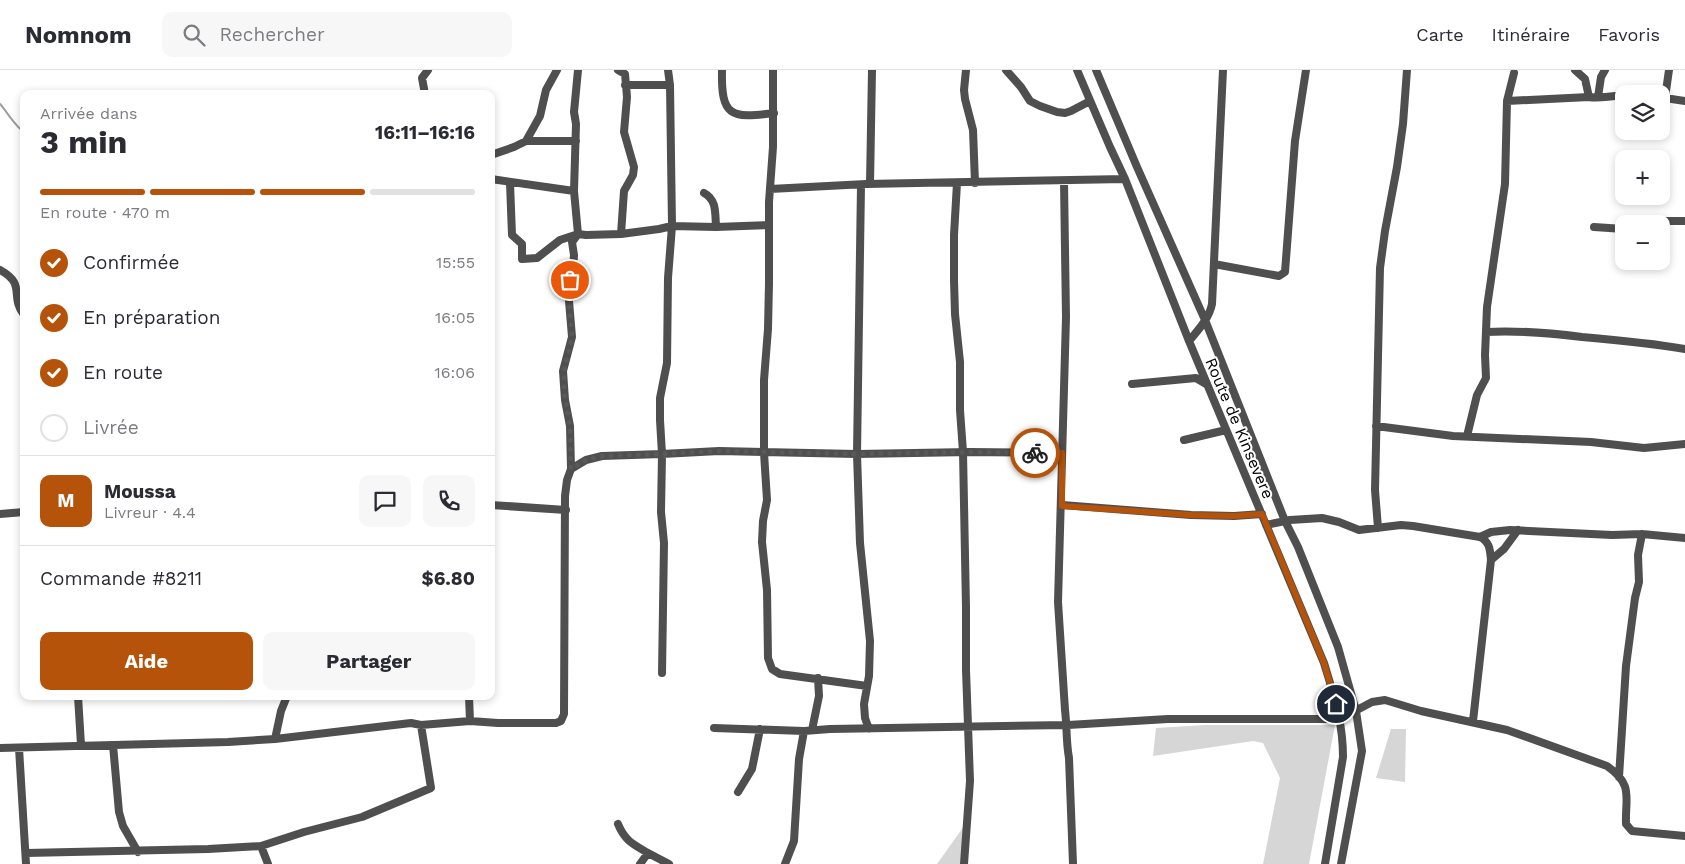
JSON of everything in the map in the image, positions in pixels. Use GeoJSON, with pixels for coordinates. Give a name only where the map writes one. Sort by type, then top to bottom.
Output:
{"type":"FeatureCollection","features":[{"type":"Feature","properties":{"kind":"street"},"geometry":{"type":"LineString","coordinates":[[424,90],[422,78],[428,70]]}},
{"type":"Feature","properties":{"kind":"street"},"geometry":{"type":"LineString","coordinates":[[526,141],[540,116],[546,90],[557,70]]}},
{"type":"Feature","properties":{"kind":"street"},"geometry":{"type":"LineString","coordinates":[[0,748],[275,739],[411,724],[470,721],[556,723],[564,717],[565,496],[567,480],[571,469],[570,426],[564,392],[564,371],[572,337],[568,289],[574,255],[572,242],[578,234],[574,191],[576,141],[574,112],[578,70]]}},
{"type":"Feature","properties":{"kind":"street"},"geometry":{"type":"LineString","coordinates":[[618,70],[625,74],[627,97],[624,132],[634,167],[633,174],[624,191],[621,234]]}},
{"type":"Feature","properties":{"kind":"street"},"geometry":{"type":"LineString","coordinates":[[662,673],[664,543],[661,512],[662,454],[660,398],[667,363],[668,278],[672,226],[670,85],[668,70]]}},
{"type":"Feature","properties":{"kind":"street"},"geometry":{"type":"LineString","coordinates":[[722,70],[725,105],[729,110],[743,116],[774,114]]}},
{"type":"Feature","properties":{"kind":"street"},"geometry":{"type":"LineString","coordinates":[[772,70],[774,114],[768,225],[770,283],[764,380],[764,453],[767,500],[762,542],[767,582],[768,658],[770,665],[780,674],[867,686]]}},
{"type":"Feature","properties":{"kind":"street"},"geometry":{"type":"LineString","coordinates":[[870,184],[872,70]]}},
{"type":"Feature","properties":{"kind":"street"},"geometry":{"type":"LineString","coordinates":[[966,70],[964,90],[973,130],[975,183]]}},
{"type":"Feature","properties":{"kind":"street"},"geometry":{"type":"LineString","coordinates":[[1006,70],[1030,101],[1040,106],[1065,113],[1071,112],[1090,101]]}},
{"type":"Feature","properties":{"kind":"street","name":"Route de Kinsevere"},"geometry":{"type":"LineString","coordinates":[[1077,70],[1125,179],[1188,342],[1324,663],[1340,719],[1342,757],[1325,864]]}},
{"type":"Feature","properties":{"kind":"street"},"geometry":{"type":"LineString","coordinates":[[1096,70],[1205,320],[1285,521],[1298,547],[1338,647],[1356,711],[1362,751],[1341,864]]}},
{"type":"Feature","properties":{"kind":"street"},"geometry":{"type":"LineString","coordinates":[[1188,342],[1205,320],[1212,304],[1223,70]]}},
{"type":"Feature","properties":{"kind":"street"},"geometry":{"type":"LineString","coordinates":[[1214,264],[1279,276],[1285,272],[1295,141],[1306,70]]}},
{"type":"Feature","properties":{"kind":"street"},"geometry":{"type":"LineString","coordinates":[[1378,528],[1375,490],[1380,268],[1399,159],[1407,70]]}},
{"type":"Feature","properties":{"kind":"street"},"geometry":{"type":"LineString","coordinates":[[1575,70],[1585,79],[1589,97]]}},
{"type":"Feature","properties":{"kind":"street"},"geometry":{"type":"LineString","coordinates":[[1598,97],[1601,77],[1605,70]]}},
{"type":"Feature","properties":{"kind":"street"},"geometry":{"type":"LineString","coordinates":[[1666,85],[1669,70]]}},
{"type":"Feature","properties":{"kind":"street"},"geometry":{"type":"LineString","coordinates":[[1467,436],[1477,395],[1486,378],[1488,307],[1505,184],[1507,100],[1514,74]]}},
{"type":"Feature","properties":{"kind":"street"},"geometry":{"type":"LineString","coordinates":[[625,85],[670,85]]}},
{"type":"Feature","properties":{"kind":"street"},"geometry":{"type":"LineString","coordinates":[[1507,100],[1615,96]]}},
{"type":"Feature","properties":{"kind":"street"},"geometry":{"type":"LineString","coordinates":[[1670,99],[1685,101]]}},
{"type":"Feature","properties":{"kind":"street"},"geometry":{"type":"LineString","coordinates":[[495,154],[514,148],[526,141],[576,141]]}},
{"type":"Feature","properties":{"kind":"street"},"geometry":{"type":"LineString","coordinates":[[770,188],[861,184],[1125,179]]}},
{"type":"Feature","properties":{"kind":"street"},"geometry":{"type":"LineString","coordinates":[[495,180],[574,191]]}},
{"type":"Feature","properties":{"kind":"street"},"geometry":{"type":"LineString","coordinates":[[1064,180],[1066,317],[1058,602],[1065,710],[1068,725],[1066,741],[1069,758],[1073,864]]}},
{"type":"Feature","properties":{"kind":"street"},"geometry":{"type":"LineString","coordinates":[[510,183],[512,235],[522,244],[522,259],[536,258],[560,240],[578,234],[621,234],[672,226],[768,225]]}},
{"type":"Feature","properties":{"kind":"street"},"geometry":{"type":"LineString","coordinates":[[957,183],[954,280],[960,362],[959,395],[963,452],[966,670],[970,781],[964,864]]}},
{"type":"Feature","properties":{"kind":"street"},"geometry":{"type":"LineString","coordinates":[[861,184],[857,454],[860,544],[870,641],[870,661],[864,696],[864,711],[869,729]]}},
{"type":"Feature","properties":{"kind":"street"},"geometry":{"type":"LineString","coordinates":[[704,193],[710,196],[713,202],[716,227]]}},
{"type":"Feature","properties":{"kind":"street"},"geometry":{"type":"LineString","coordinates":[[1670,221],[1685,221]]}},
{"type":"Feature","properties":{"kind":"street"},"geometry":{"type":"LineString","coordinates":[[1594,227],[1615,228]]}},
{"type":"Feature","properties":{"kind":"street"},"geometry":{"type":"LineString","coordinates":[[0,270],[16,284],[16,298],[20,309]]}},
{"type":"Feature","properties":{"kind":"street"},"geometry":{"type":"LineString","coordinates":[[1486,332],[1544,332],[1640,342],[1685,349]]}},
{"type":"Feature","properties":{"kind":"street"},"geometry":{"type":"LineString","coordinates":[[1132,384],[1196,378],[1206,384]]}},
{"type":"Feature","properties":{"kind":"street"},"geometry":{"type":"LineString","coordinates":[[1376,426],[1453,436],[1591,442],[1644,448],[1685,444]]}},
{"type":"Feature","properties":{"kind":"street"},"geometry":{"type":"LineString","coordinates":[[1184,440],[1226,430]]}},
{"type":"Feature","properties":{"kind":"street"},"geometry":{"type":"LineString","coordinates":[[571,469],[586,460],[602,456],[718,451],[857,454],[1062,453]]}},
{"type":"Feature","properties":{"kind":"street"},"geometry":{"type":"LineString","coordinates":[[495,505],[566,510]]}},
{"type":"Feature","properties":{"kind":"street"},"geometry":{"type":"LineString","coordinates":[[1062,506],[1182,514],[1234,516],[1262,514]]}},
{"type":"Feature","properties":{"kind":"street"},"geometry":{"type":"LineString","coordinates":[[0,514],[20,512]]}},
{"type":"Feature","properties":{"kind":"street"},"geometry":{"type":"LineString","coordinates":[[1266,524],[1322,518],[1359,530],[1414,526],[1480,537],[1500,530],[1518,530],[1612,535],[1642,534],[1685,538]]}},
{"type":"Feature","properties":{"kind":"street"},"geometry":{"type":"LineString","coordinates":[[1491,560],[1504,549],[1518,530]]}},
{"type":"Feature","properties":{"kind":"street"},"geometry":{"type":"LineString","coordinates":[[1619,777],[1626,666],[1635,598],[1639,582],[1638,555],[1642,534]]}},
{"type":"Feature","properties":{"kind":"street"},"geometry":{"type":"LineString","coordinates":[[1473,721],[1491,560],[1488,544],[1480,537]]}},
{"type":"Feature","properties":{"kind":"street"},"geometry":{"type":"LineString","coordinates":[[785,864],[794,841],[799,759],[819,696],[818,678]]}},
{"type":"Feature","properties":{"kind":"street"},"geometry":{"type":"LineString","coordinates":[[78,700],[81,745]]}},
{"type":"Feature","properties":{"kind":"street"},"geometry":{"type":"LineString","coordinates":[[275,739],[285,700]]}},
{"type":"Feature","properties":{"kind":"street"},"geometry":{"type":"LineString","coordinates":[[469,700],[470,721]]}},
{"type":"Feature","properties":{"kind":"street"},"geometry":{"type":"LineString","coordinates":[[714,728],[808,730],[1068,725],[1168,719],[1340,719],[1372,702],[1385,700],[1421,711],[1507,730],[1607,766],[1614,771],[1626,788],[1628,797],[1626,824],[1628,828],[1632,831],[1685,836]]}},
{"type":"Feature","properties":{"kind":"street"},"geometry":{"type":"LineString","coordinates":[[26,853],[208,850],[261,846],[304,832],[362,817],[414,794],[430,790],[432,784],[420,725]]}},
{"type":"Feature","properties":{"kind":"street"},"geometry":{"type":"LineString","coordinates":[[738,792],[752,769],[760,729]]}},
{"type":"Feature","properties":{"kind":"street"},"geometry":{"type":"LineString","coordinates":[[113,745],[119,812],[123,826],[138,852]]}},
{"type":"Feature","properties":{"kind":"street"},"geometry":{"type":"LineString","coordinates":[[19,748],[26,864]]}},
{"type":"Feature","properties":{"kind":"street"},"geometry":{"type":"LineString","coordinates":[[618,824],[622,835],[628,842],[668,864]]}},
{"type":"Feature","properties":{"kind":"street"},"geometry":{"type":"LineString","coordinates":[[261,846],[268,864]]}},
{"type":"Feature","properties":{"kind":"street"},"geometry":{"type":"LineString","coordinates":[[640,864],[648,852]]}},
{"type":"Feature","properties":{"kind":"shaded area"},"geometry":{"type":"Polygon","coordinates":[[[1205,725],[1335,725],[1309,864],[1263,864],[1280,778],[1263,743],[1253,741],[1153,756],[1156,728],[1205,725]]]}},
{"type":"Feature","properties":{"kind":"shaded area"},"geometry":{"type":"Polygon","coordinates":[[[1391,729],[1406,729],[1405,782],[1376,778],[1391,729]]]}},
{"type":"Feature","properties":{"kind":"shaded area"},"geometry":{"type":"Polygon","coordinates":[[[967,822],[966,864],[937,864],[967,822]]]}},
{"type":"Feature","properties":{"kind":"waterway"},"geometry":{"type":"LineString","coordinates":[[0,104],[20,129]]}},
{"type":"Feature","properties":{"kind":"way so far"},"geometry":{"type":"LineString","coordinates":[[570,280],[568,289],[572,337],[564,371],[564,392],[570,426],[571,469],[586,460],[602,456],[718,451],[857,454],[918,452],[1035,453]]}},
{"type":"Feature","properties":{"kind":"route"},"geometry":{"type":"LineString","coordinates":[[1035,453],[1062,453],[1062,506],[1191,515],[1234,516],[1262,514],[1324,663],[1336,704]]}}]}
